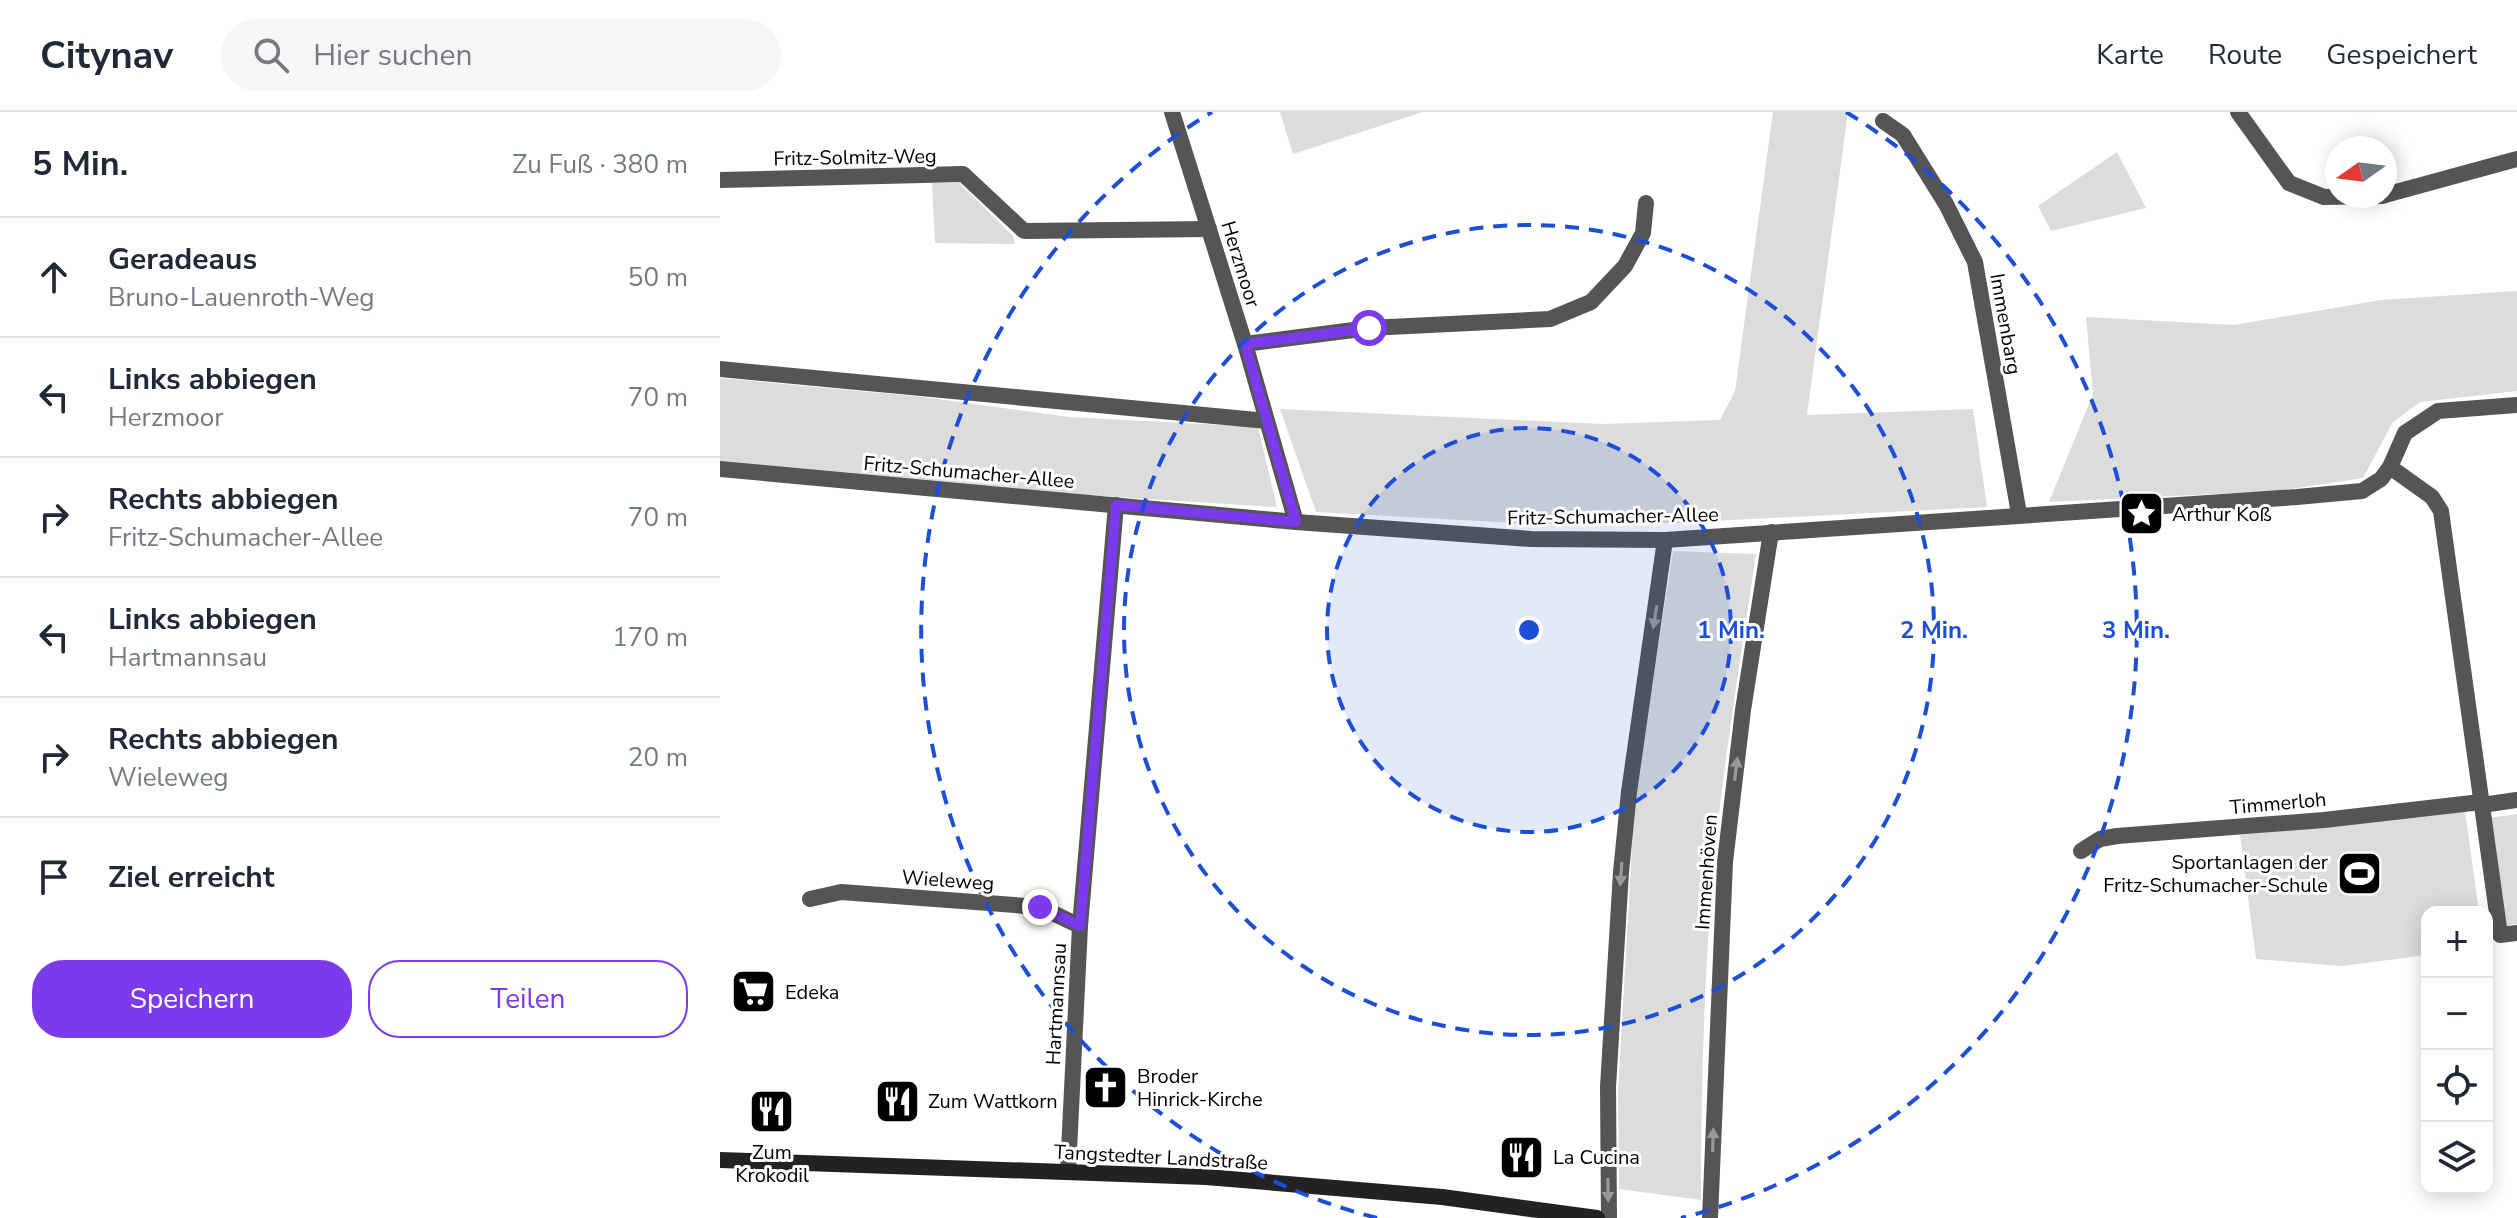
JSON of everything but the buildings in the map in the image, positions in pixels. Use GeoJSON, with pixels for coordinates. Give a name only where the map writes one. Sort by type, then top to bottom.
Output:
{"type":"FeatureCollection","features":[{"type":"Feature","properties":{"kind":"street","name":"Herzmoor"},"geometry":{"type":"LineString","coordinates":[[1172,112],[1245,344],[1296,522]]}},
{"type":"Feature","properties":{"kind":"street"},"geometry":{"type":"LineString","coordinates":[[2238,112],[2289,183],[2325,197]]}},
{"type":"Feature","properties":{"kind":"street","name":"Immenbarg"},"geometry":{"type":"LineString","coordinates":[[1883,121],[1903,135],[1946,204],[1975,262],[2019,514]]}},
{"type":"Feature","properties":{"kind":"street"},"geometry":{"type":"LineString","coordinates":[[2397,192],[2517,159]]}},
{"type":"Feature","properties":{"kind":"street","name":"Fritz-Solmitz-Weg"},"geometry":{"type":"LineString","coordinates":[[720,180],[963,174],[1024,231],[1209,229]]}},
{"type":"Feature","properties":{"kind":"street"},"geometry":{"type":"LineString","coordinates":[[1245,344],[1369,328],[1550,319],[1591,302],[1625,266],[1643,233],[1646,203]]}},
{"type":"Feature","properties":{"kind":"street"},"geometry":{"type":"LineString","coordinates":[[720,369],[1267,421]]}},
{"type":"Feature","properties":{"kind":"street","name":"Fritz-Schumacher-Allee"},"geometry":{"type":"LineString","coordinates":[[720,469],[1296,522],[1531,539],[1665,540],[2362,491],[2381,479],[2390,467],[2405,433],[2438,411],[2517,405]]}},
{"type":"Feature","properties":{"kind":"street"},"geometry":{"type":"LineString","coordinates":[[2390,467],[2432,497],[2441,511],[2500,935],[2517,933]]}},
{"type":"Feature","properties":{"kind":"street","name":"Hartmannsau"},"geometry":{"type":"LineString","coordinates":[[1068,1171],[1080,926],[1116,505]]}},
{"type":"Feature","properties":{"kind":"street","name":"Immenhöven"},"geometry":{"type":"LineString","coordinates":[[1710,1218],[1725,862],[1743,710],[1771,532]]}},
{"type":"Feature","properties":{"kind":"street"},"geometry":{"type":"LineString","coordinates":[[1609,1218],[1608,1087],[1621,872],[1629,792],[1665,540]]}},
{"type":"Feature","properties":{"kind":"street","name":"Timmerloh"},"geometry":{"type":"LineString","coordinates":[[2081,851],[2100,839],[2117,836],[2324,820],[2517,800]]}},
{"type":"Feature","properties":{"kind":"street","name":"Wieleweg"},"geometry":{"type":"LineString","coordinates":[[810,899],[841,892],[1040,907],[1080,926]]}},
{"type":"Feature","properties":{"kind":"street","name":"Tangstedter Landstraße"},"geometry":{"type":"LineString","coordinates":[[720,1160],[1206,1177],[1442,1197],[1597,1218]]}},
{"type":"Feature","properties":{"kind":"shaded area"},"geometry":{"type":"Polygon","coordinates":[[[1280,112],[1423,112],[1293,154],[1280,112]]]}},
{"type":"Feature","properties":{"kind":"shaded area"},"geometry":{"type":"Polygon","coordinates":[[[1773,112],[1848,112],[1807,415],[1973,409],[1987,507],[1675,523],[1533,524],[1316,512],[1280,409],[1602,424],[1720,420],[1735,391],[1773,112]]]}},
{"type":"Feature","properties":{"kind":"shaded area"},"geometry":{"type":"Polygon","coordinates":[[[2117,152],[2146,208],[2051,231],[2038,206],[2117,152]]]}},
{"type":"Feature","properties":{"kind":"shaded area"},"geometry":{"type":"Polygon","coordinates":[[[932,183],[959,183],[1013,236],[1015,244],[935,243],[932,183]]]}},
{"type":"Feature","properties":{"kind":"shaded area"},"geometry":{"type":"Polygon","coordinates":[[[2517,291],[2517,391],[2420,402],[2393,422],[2363,478],[2277,491],[2049,502],[2093,394],[2086,317],[2234,325],[2381,300],[2517,291]]]}},
{"type":"Feature","properties":{"kind":"shaded area"},"geometry":{"type":"Polygon","coordinates":[[[720,378],[923,397],[1069,417],[1258,427],[1277,507],[1003,490],[720,463],[720,378]]]}},
{"type":"Feature","properties":{"kind":"shaded area"},"geometry":{"type":"Polygon","coordinates":[[[1673,551],[1756,554],[1714,861],[1704,1030],[1701,1200],[1619,1189],[1618,1092],[1635,794],[1673,551]]]}},
{"type":"Feature","properties":{"kind":"shaded area","name":"Sportanlagen der Fritz-Schumacher-Schule"},"geometry":{"type":"Polygon","coordinates":[[[2465,811],[2478,906],[2421,906],[2421,956],[2342,966],[2256,959],[2240,835],[2465,811]]]}},
{"type":"Feature","properties":{"kind":"shaded area"},"geometry":{"type":"Polygon","coordinates":[[[2517,814],[2517,924],[2503,926],[2488,818],[2517,814]]]}},
{"type":"Feature","properties":{"kind":"place","name":"Arthur Koß"},"geometry":{"type":"Point","coordinates":[2141,514]}},
{"type":"Feature","properties":{"kind":"place","name":"Sportanlagen der Fritz-Schumacher-Schule"},"geometry":{"type":"Point","coordinates":[2359,874]}},
{"type":"Feature","properties":{"kind":"place","name":"Edeka"},"geometry":{"type":"Point","coordinates":[754,992]}},
{"type":"Feature","properties":{"kind":"place","name":"Broder Hinrick-Kirche"},"geometry":{"type":"Point","coordinates":[1106,1088]}},
{"type":"Feature","properties":{"kind":"place","name":"Zum Wattkorn"},"geometry":{"type":"Point","coordinates":[897,1101]}},
{"type":"Feature","properties":{"kind":"place","name":"Zum Krokodil"},"geometry":{"type":"Point","coordinates":[772,1112]}},
{"type":"Feature","properties":{"kind":"place","name":"La Cucina"},"geometry":{"type":"Point","coordinates":[1522,1157]}},
{"type":"Feature","properties":{"kind":"route"},"geometry":{"type":"LineString","coordinates":[[1040,907],[1080,926],[1116,505],[1296,522],[1245,344],[1369,328]]}}]}
